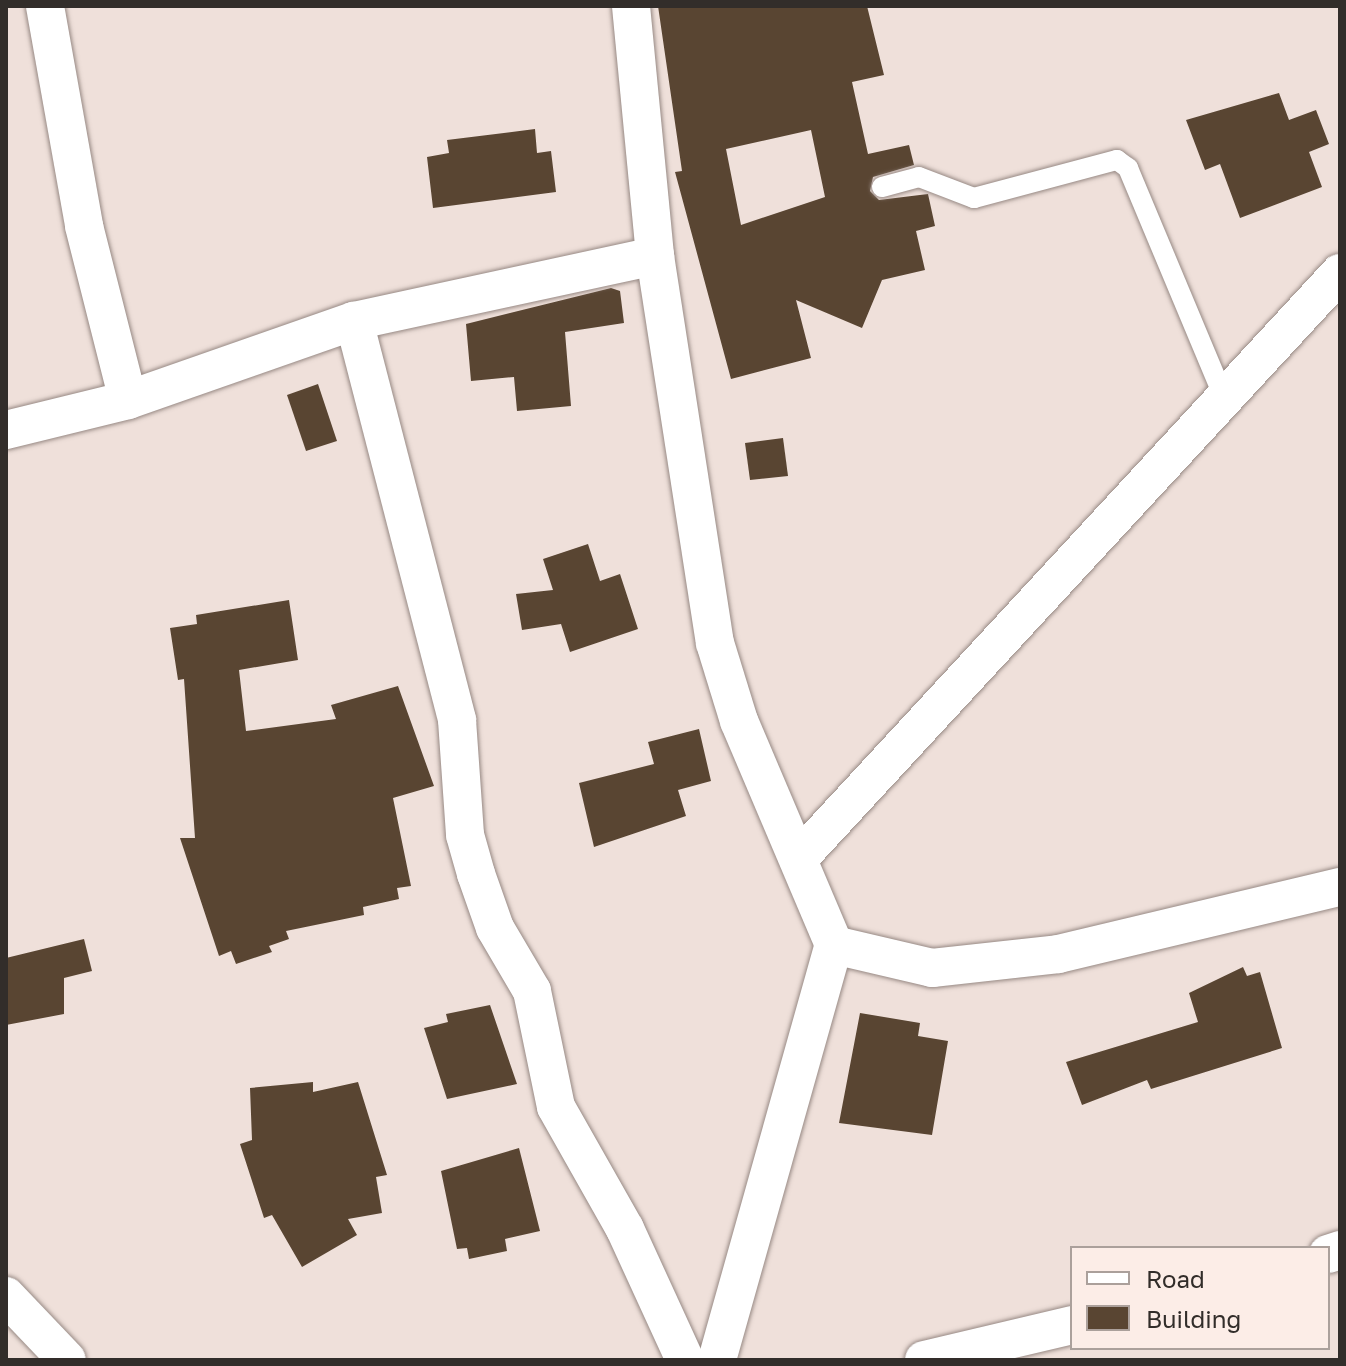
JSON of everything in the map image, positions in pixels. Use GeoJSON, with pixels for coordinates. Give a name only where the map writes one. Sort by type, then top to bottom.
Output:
{"type":"FeatureCollection","features":[{"type":"Feature","properties":{"kind":"street"},"geometry":{"type":"LineString","coordinates":[[45,6],[84,226],[128,400]]}},
{"type":"Feature","properties":{"kind":"street"},"geometry":{"type":"LineString","coordinates":[[631,6],[655,256],[715,643],[739,721],[801,856],[834,945],[717,1360]]}},
{"type":"Feature","properties":{"kind":"street"},"geometry":{"type":"LineString","coordinates":[[6,430],[128,400],[354,321],[655,256]]}},
{"type":"Feature","properties":{"kind":"street"},"geometry":{"type":"LineString","coordinates":[[801,856],[1222,393],[1340,273]]}},
{"type":"Feature","properties":{"kind":"street"},"geometry":{"type":"LineString","coordinates":[[354,321],[457,720],[465,835],[476,874],[495,928],[532,991],[556,1107],[625,1229],[685,1360]]}},
{"type":"Feature","properties":{"kind":"street"},"geometry":{"type":"LineString","coordinates":[[834,945],[932,968],[1058,954],[1340,887]]}},
{"type":"Feature","properties":{"kind":"street"},"geometry":{"type":"LineString","coordinates":[[6,1296],[67,1360]]}},
{"type":"Feature","properties":{"kind":"street"},"geometry":{"type":"LineString","coordinates":[[924,1360],[1070,1325]]}},
{"type":"Feature","properties":{"kind":"lane"},"geometry":{"type":"LineString","coordinates":[[882,187],[919,177],[974,198],[1117,160],[1128,168],[1222,393]]}},
{"type":"Feature","properties":{"kind":"building"},"geometry":{"type":"Polygon","coordinates":[[[658,6],[867,6],[884,75],[852,82],[868,154],[909,145],[914,165],[873,177],[870,191],[879,200],[928,194],[935,226],[916,231],[925,270],[882,280],[862,328],[796,300],[811,358],[731,379],[675,172],[682,171],[658,6]],[[811,130],[726,149],[741,225],[825,197],[811,130]]]}},
{"type":"Feature","properties":{"kind":"building"},"geometry":{"type":"Polygon","coordinates":[[[1279,93],[1289,120],[1316,110],[1329,144],[1309,152],[1322,187],[1240,218],[1220,164],[1205,170],[1186,120],[1279,93]]]}},
{"type":"Feature","properties":{"kind":"building"},"geometry":{"type":"Polygon","coordinates":[[[535,129],[537,153],[551,151],[556,192],[433,208],[427,157],[449,153],[447,140],[535,129]]]}},
{"type":"Feature","properties":{"kind":"building"},"geometry":{"type":"Polygon","coordinates":[[[611,288],[620,291],[624,323],[565,332],[571,406],[517,411],[514,377],[471,381],[466,324],[611,288]]]}},
{"type":"Feature","properties":{"kind":"building"},"geometry":{"type":"Polygon","coordinates":[[[318,384],[337,441],[306,451],[287,395],[318,384]]]}},
{"type":"Feature","properties":{"kind":"building"},"geometry":{"type":"Polygon","coordinates":[[[783,438],[788,476],[750,480],[745,443],[783,438]]]}},
{"type":"Feature","properties":{"kind":"building"},"geometry":{"type":"Polygon","coordinates":[[[588,544],[600,581],[620,574],[638,629],[570,652],[561,624],[522,630],[516,594],[553,590],[543,559],[588,544]]]}},
{"type":"Feature","properties":{"kind":"building"},"geometry":{"type":"Polygon","coordinates":[[[289,600],[298,660],[239,670],[246,731],[336,719],[331,705],[398,686],[434,786],[393,798],[411,886],[397,888],[399,899],[363,907],[364,915],[286,931],[289,939],[269,946],[272,952],[236,964],[231,951],[219,956],[180,838],[195,838],[184,679],[178,680],[170,628],[197,624],[196,615],[289,600]]]}},
{"type":"Feature","properties":{"kind":"building"},"geometry":{"type":"Polygon","coordinates":[[[699,729],[711,781],[678,790],[686,816],[594,847],[579,783],[654,764],[648,742],[699,729]]]}},
{"type":"Feature","properties":{"kind":"building"},"geometry":{"type":"Polygon","coordinates":[[[84,939],[92,971],[64,978],[64,1014],[6,1025],[6,958],[84,939]]]}},
{"type":"Feature","properties":{"kind":"building"},"geometry":{"type":"Polygon","coordinates":[[[1243,967],[1247,976],[1260,972],[1282,1048],[1151,1089],[1147,1080],[1082,1105],[1066,1062],[1198,1022],[1189,993],[1243,967]]]}},
{"type":"Feature","properties":{"kind":"building"},"geometry":{"type":"Polygon","coordinates":[[[490,1005],[517,1084],[447,1099],[424,1028],[448,1022],[446,1014],[490,1005]]]}},
{"type":"Feature","properties":{"kind":"building"},"geometry":{"type":"Polygon","coordinates":[[[860,1013],[920,1023],[918,1036],[948,1041],[932,1135],[839,1123],[860,1013]]]}},
{"type":"Feature","properties":{"kind":"building"},"geometry":{"type":"Polygon","coordinates":[[[313,1082],[313,1092],[358,1082],[387,1175],[376,1177],[382,1213],[348,1219],[357,1235],[302,1267],[272,1215],[264,1218],[240,1144],[252,1140],[250,1088],[313,1082]]]}},
{"type":"Feature","properties":{"kind":"building"},"geometry":{"type":"Polygon","coordinates":[[[519,1148],[540,1231],[505,1239],[507,1251],[469,1259],[467,1248],[457,1249],[441,1171],[519,1148]]]}}]}
